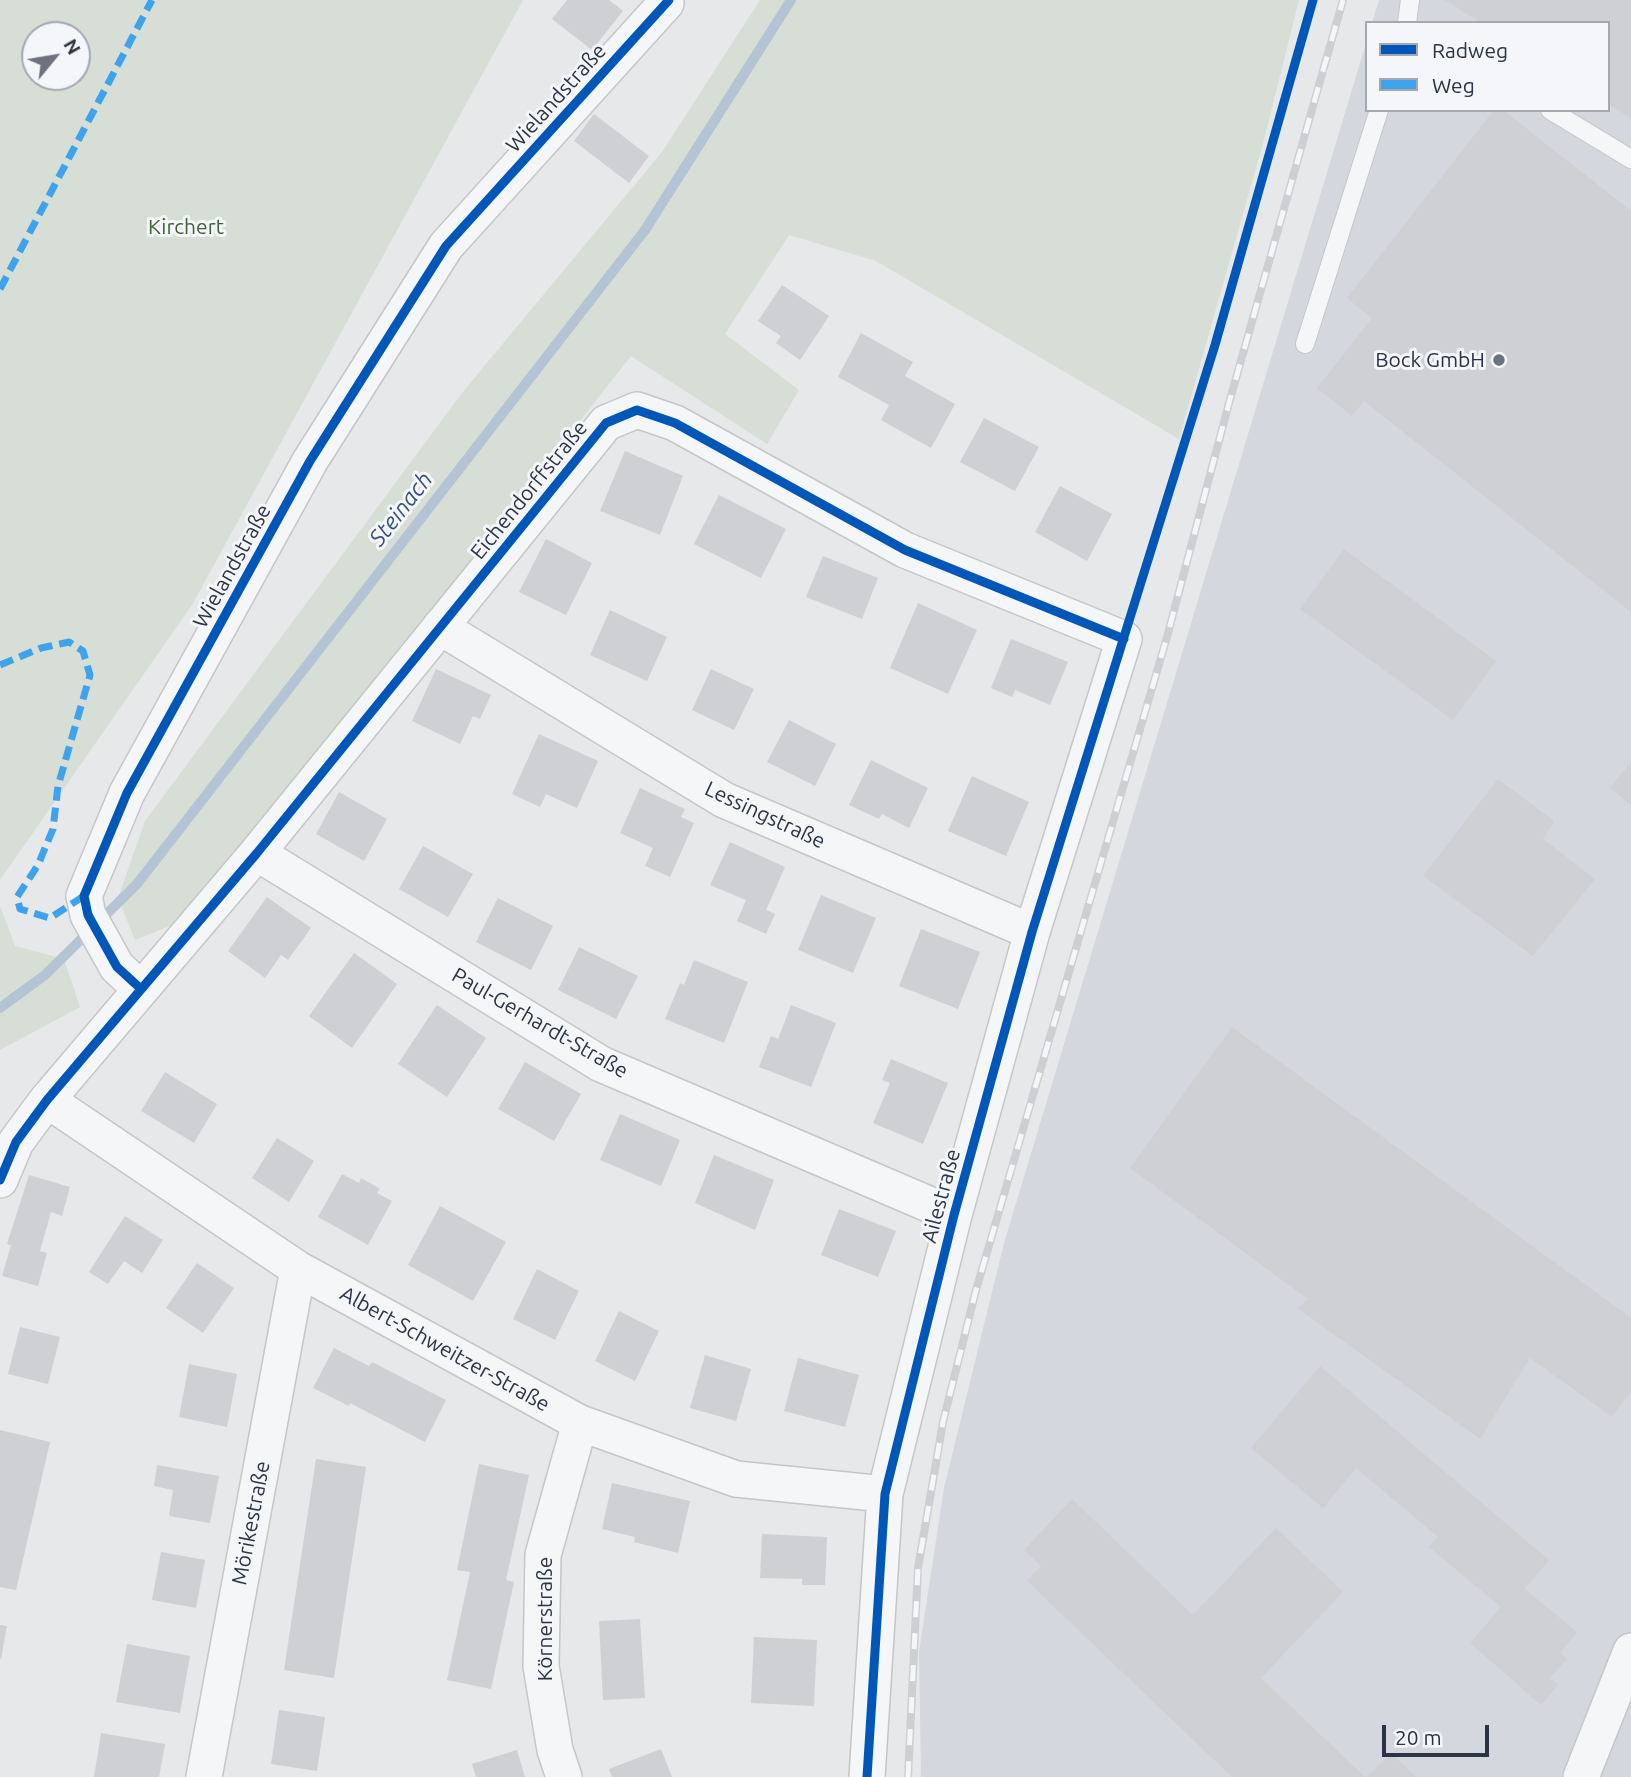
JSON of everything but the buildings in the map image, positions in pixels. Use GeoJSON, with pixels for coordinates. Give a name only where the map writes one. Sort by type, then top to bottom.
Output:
{"type":"FeatureCollection","features":[{"type":"Feature","properties":{"kind":"street","name":"Wielandstraße"},"geometry":{"type":"LineString","coordinates":[[129,978],[88,915],[84,896],[127,793],[310,461],[446,246],[666,3]]}},
{"type":"Feature","properties":{"kind":"street","name":"Eichendorffstraße"},"geometry":{"type":"LineString","coordinates":[[129,978],[257,853],[606,423],[637,410],[675,423],[905,550],[1124,639]]}},
{"type":"Feature","properties":{"kind":"street","name":"Lessingstraße"},"geometry":{"type":"LineString","coordinates":[[440,627],[724,800],[1032,932]]}},
{"type":"Feature","properties":{"kind":"street","name":"Ailestraße"},"geometry":{"type":"LineString","coordinates":[[867,1777],[885,1494],[954,1215],[1032,932],[1124,639]]}},
{"type":"Feature","properties":{"kind":"street","name":"Paul-Gerhardt-Straße"},"geometry":{"type":"LineString","coordinates":[[257,853],[601,1064],[954,1215]]}},
{"type":"Feature","properties":{"kind":"street"},"geometry":{"type":"LineString","coordinates":[[0,1180],[16,1142],[129,978]]}},
{"type":"Feature","properties":{"kind":"street","name":"Albert-Schweitzer-Straße"},"geometry":{"type":"LineString","coordinates":[[47,1100],[298,1269],[580,1423],[736,1479],[885,1494]]}},
{"type":"Feature","properties":{"kind":"street","name":"Mörikestraße"},"geometry":{"type":"LineString","coordinates":[[204,1777],[298,1269]]}},
{"type":"Feature","properties":{"kind":"street","name":"Körnerstraße"},"geometry":{"type":"LineString","coordinates":[[564,1777],[555,1750],[541,1666],[542,1555],[580,1423]]}},
{"type":"Feature","properties":{"kind":"street"},"geometry":{"type":"LineString","coordinates":[[1581,1777],[1631,1651]]}},
{"type":"Feature","properties":{"kind":"lane"},"geometry":{"type":"LineString","coordinates":[[1407,21],[1410,0]]}},
{"type":"Feature","properties":{"kind":"lane"},"geometry":{"type":"LineString","coordinates":[[1305,344],[1378,112]]}},
{"type":"Feature","properties":{"kind":"lane"},"geometry":{"type":"LineString","coordinates":[[1553,112],[1631,159]]}},
{"type":"Feature","properties":{"kind":"shaded area"},"geometry":{"type":"Polygon","coordinates":[[[1379,0],[1631,0],[1631,1777],[921,1777],[919,1652],[944,1488],[1004,1243],[1365,47],[1365,112],[1610,112],[1610,21],[1373,21],[1379,0]]]}},
{"type":"Feature","properties":{"kind":"green space","name":"Kirchert"},"geometry":{"type":"Polygon","coordinates":[[[0,0],[523,0],[192,605],[0,880],[0,0]]]}},
{"type":"Feature","properties":{"kind":"green space"},"geometry":{"type":"Polygon","coordinates":[[[760,0],[1299,0],[1264,140],[1179,439],[876,261],[789,235],[725,334],[799,390],[767,444],[631,356],[190,918],[135,940],[118,898],[145,821],[462,393],[662,152],[760,0]]]}},
{"type":"Feature","properties":{"kind":"green space"},"geometry":{"type":"Polygon","coordinates":[[[0,906],[15,946],[64,959],[80,1007],[0,1050],[0,906]]]}},
{"type":"Feature","properties":{"kind":"waterway","name":"Steinach"},"geometry":{"type":"LineString","coordinates":[[0,1008],[45,975],[137,884],[645,230],[791,0]]}},
{"type":"Feature","properties":{"kind":"railway"},"geometry":{"type":"LineString","coordinates":[[908,1777],[918,1568],[943,1422],[976,1290],[1167,637],[1229,403],[1343,0]]}},
{"type":"Feature","properties":{"kind":"marked path"},"geometry":{"type":"LineString","coordinates":[[0,289],[152,0]]}},
{"type":"Feature","properties":{"kind":"marked path"},"geometry":{"type":"LineString","coordinates":[[0,665],[41,648],[69,642],[83,651],[90,675],[58,786],[53,829],[38,865],[17,897],[20,909],[50,918],[84,896]]}},
{"type":"Feature","properties":{"kind":"cycle path"},"geometry":{"type":"LineString","coordinates":[[141,989],[117,967],[88,915],[84,896],[127,793],[310,461],[446,246],[669,0]]}},
{"type":"Feature","properties":{"kind":"cycle path"},"geometry":{"type":"LineString","coordinates":[[867,1777],[885,1494],[954,1215],[1032,932],[1215,345],[1313,0]]}},
{"type":"Feature","properties":{"kind":"cycle path"},"geometry":{"type":"LineString","coordinates":[[0,1180],[16,1142],[47,1100],[257,853],[606,423],[637,410],[675,423],[905,550],[1124,639]]}},
{"type":"Feature","properties":{"kind":"place","name":"Bock GmbH"},"geometry":{"type":"Point","coordinates":[1499,360]}}]}
